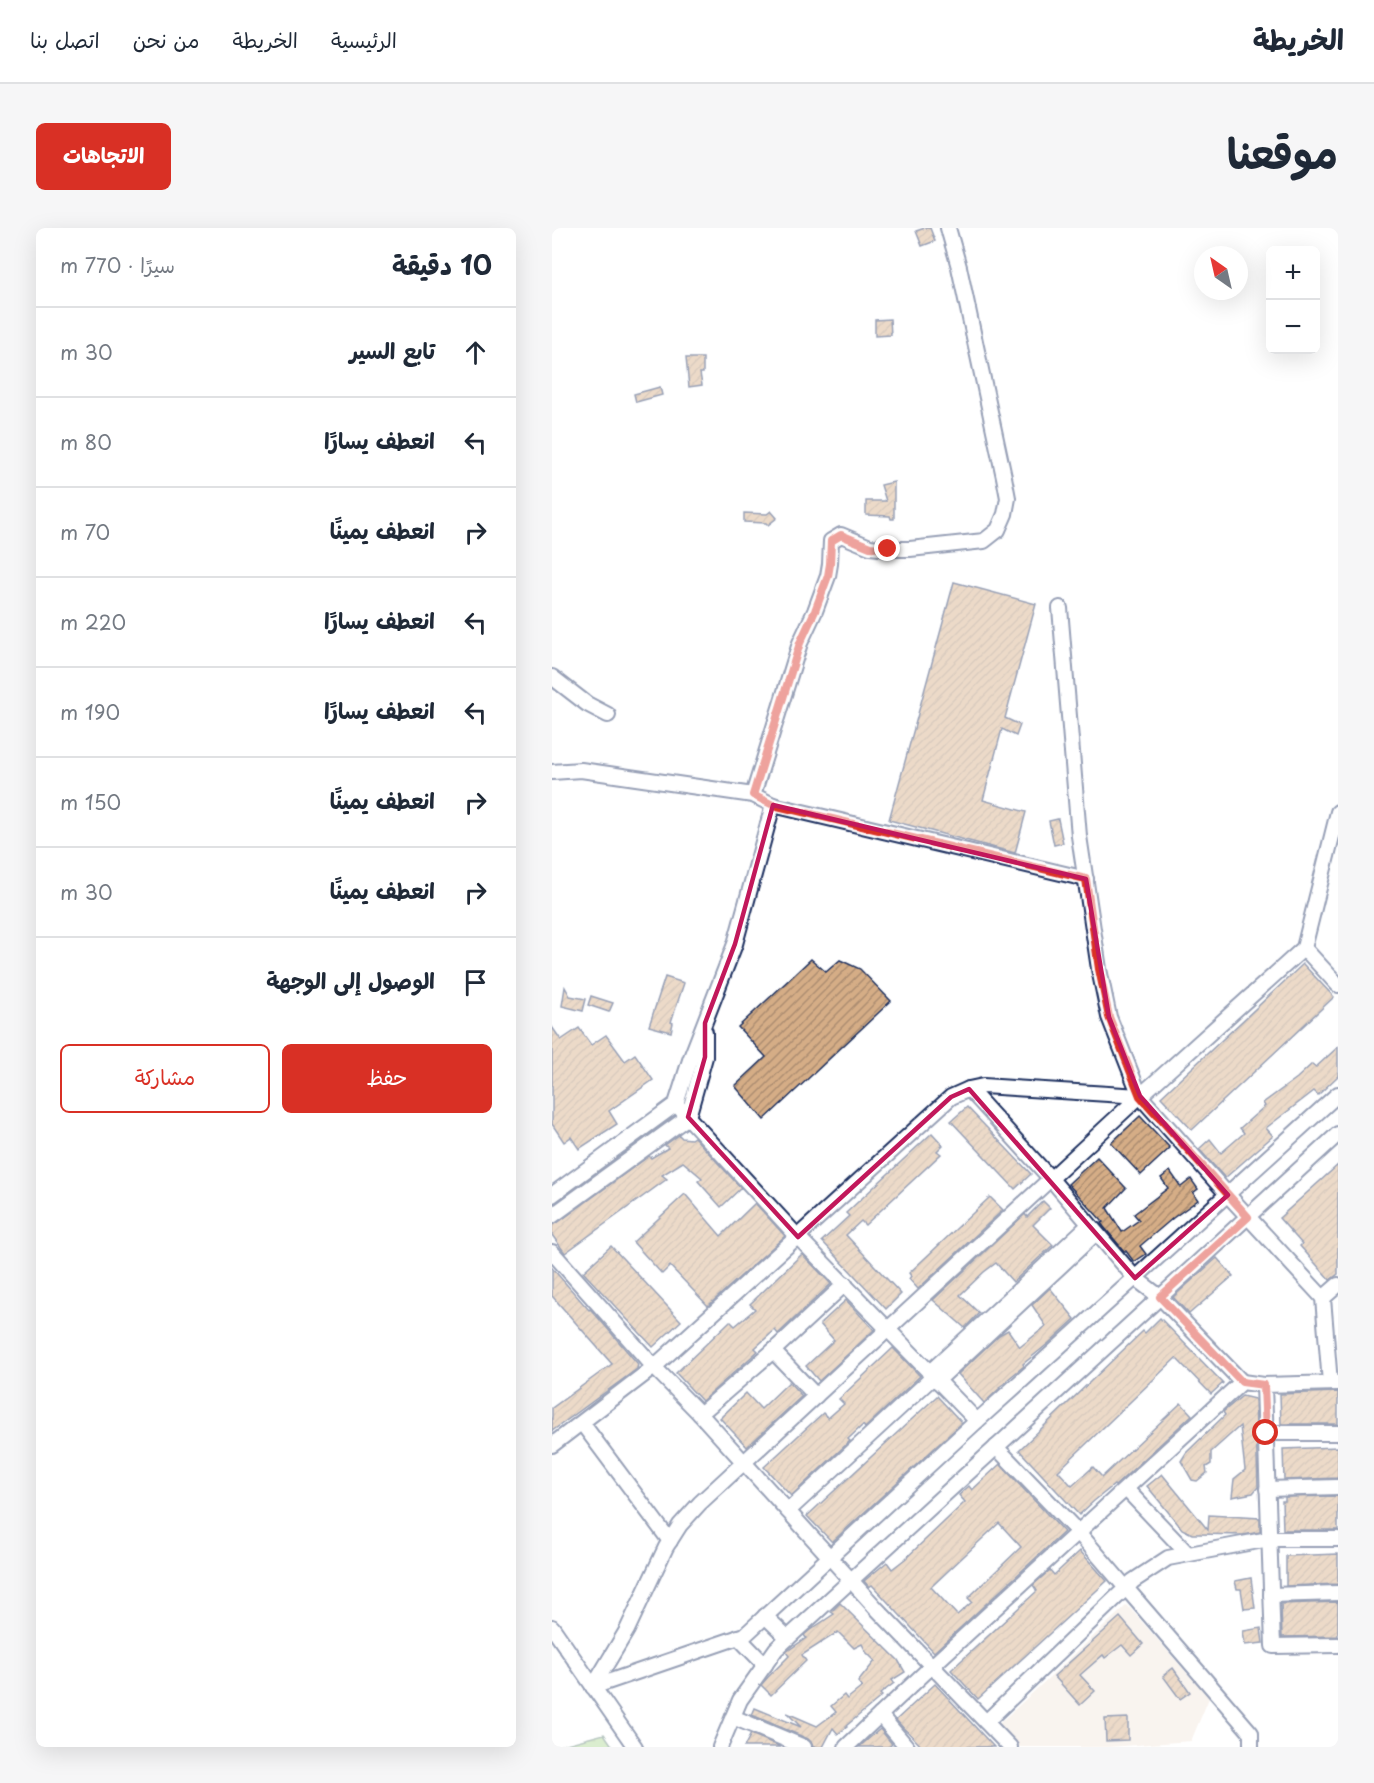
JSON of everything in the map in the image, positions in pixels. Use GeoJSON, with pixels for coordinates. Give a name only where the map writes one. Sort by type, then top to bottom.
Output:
{"type":"FeatureCollection","features":[{"type":"Feature","properties":{"kind":"street"},"geometry":{"type":"LineString","coordinates":[[753,795],[800,643],[828,576],[831,541],[841,535],[870,547],[888,549],[984,541],[998,530],[1005,514],[1008,498],[1004,477],[959,267],[948,228]]}},
{"type":"Feature","properties":{"kind":"street"},"geometry":{"type":"LineString","coordinates":[[969,1089],[1051,1179],[1135,1278],[1160,1297],[1242,1382],[1264,1385],[1334,1383],[1323,1298],[1140,1096],[1109,1017],[1099,969],[1079,836],[1060,608]]}},
{"type":"Feature","properties":{"kind":"street"},"geometry":{"type":"LineString","coordinates":[[552,677],[587,704],[608,715]]}},
{"type":"Feature","properties":{"kind":"street"},"geometry":{"type":"LineString","coordinates":[[552,772],[580,770],[753,795],[773,805],[1086,879]]}},
{"type":"Feature","properties":{"kind":"street"},"geometry":{"type":"LineString","coordinates":[[552,1195],[676,1104],[690,1060],[735,944],[773,805]]}},
{"type":"Feature","properties":{"kind":"street"},"geometry":{"type":"LineString","coordinates":[[593,1687],[627,1630],[670,1541],[680,1525],[700,1503],[1140,1096],[1304,948],[1338,812]]}},
{"type":"Feature","properties":{"kind":"street"},"geometry":{"type":"LineString","coordinates":[[1304,948],[1338,985]]}},
{"type":"Feature","properties":{"kind":"street"},"geometry":{"type":"LineString","coordinates":[[552,1216],[688,1118],[705,1057],[705,1023]]}},
{"type":"Feature","properties":{"kind":"street"},"geometry":{"type":"LineString","coordinates":[[552,1445],[654,1367],[951,1097],[983,1086],[1140,1096]]}},
{"type":"Feature","properties":{"kind":"street"},"geometry":{"type":"LineString","coordinates":[[593,1687],[746,1635],[977,1421],[1338,1094]]}},
{"type":"Feature","properties":{"kind":"street"},"geometry":{"type":"LineString","coordinates":[[676,1104],[798,1237],[977,1421]]}},
{"type":"Feature","properties":{"kind":"street"},"geometry":{"type":"LineString","coordinates":[[720,1747],[740,1700],[776,1649],[1338,1134]]}},
{"type":"Feature","properties":{"kind":"street"},"geometry":{"type":"LineString","coordinates":[[788,1511],[1093,1229]]}},
{"type":"Feature","properties":{"kind":"street"},"geometry":{"type":"LineString","coordinates":[[552,1251],[654,1367],[700,1414],[851,1580],[1010,1747]]}},
{"type":"Feature","properties":{"kind":"street"},"geometry":{"type":"LineString","coordinates":[[700,1414],[773,1351],[845,1284]]}},
{"type":"Feature","properties":{"kind":"street"},"geometry":{"type":"LineString","coordinates":[[1323,1298],[1338,1285]]}},
{"type":"Feature","properties":{"kind":"street"},"geometry":{"type":"LineString","coordinates":[[773,1351],[816,1396]]}},
{"type":"Feature","properties":{"kind":"street"},"geometry":{"type":"LineString","coordinates":[[846,1747],[1242,1382]]}},
{"type":"Feature","properties":{"kind":"street"},"geometry":{"type":"LineString","coordinates":[[1264,1385],[1273,1646],[1338,1645]]}},
{"type":"Feature","properties":{"kind":"street"},"geometry":{"type":"LineString","coordinates":[[582,1423],[670,1541]]}},
{"type":"Feature","properties":{"kind":"street"},"geometry":{"type":"LineString","coordinates":[[1266,1433],[1338,1434]]}},
{"type":"Feature","properties":{"kind":"street"},"geometry":{"type":"LineString","coordinates":[[996,1447],[1078,1532],[1251,1733],[1251,1747]]}},
{"type":"Feature","properties":{"kind":"street"},"geometry":{"type":"LineString","coordinates":[[1267,1488],[1338,1487]]}},
{"type":"Feature","properties":{"kind":"street"},"geometry":{"type":"LineString","coordinates":[[1125,1489],[1188,1554]]}},
{"type":"Feature","properties":{"kind":"street"},"geometry":{"type":"LineString","coordinates":[[986,1722],[1133,1581],[1168,1558],[1269,1539],[1338,1539]]}},
{"type":"Feature","properties":{"kind":"street"},"geometry":{"type":"LineString","coordinates":[[1271,1595],[1338,1593]]}},
{"type":"Feature","properties":{"kind":"street"},"geometry":{"type":"LineString","coordinates":[[765,1616],[788,1638]]}},
{"type":"Feature","properties":{"kind":"street"},"geometry":{"type":"LineString","coordinates":[[552,1627],[635,1747]]}},
{"type":"Feature","properties":{"kind":"street"},"geometry":{"type":"LineString","coordinates":[[738,1637],[765,1665]]}},
{"type":"Feature","properties":{"kind":"street"},"geometry":{"type":"LineString","coordinates":[[880,1715],[907,1747]]}},
{"type":"Feature","properties":{"kind":"street"},"geometry":{"type":"LineString","coordinates":[[733,1717],[804,1747]]}},
{"type":"Feature","properties":{"kind":"highlighted area"},"geometry":{"type":"Polygon","coordinates":[[[773,805],[1086,879],[1109,1017],[1140,1096],[1228,1195],[1135,1278],[969,1089],[951,1097],[798,1237],[688,1117],[705,1057],[705,1023],[735,944],[773,805]]]}},
{"type":"Feature","properties":{"kind":"shaded area"},"geometry":{"type":"Polygon","coordinates":[[[1127,1605],[1209,1698],[1191,1741],[1109,1747],[1020,1747],[999,1724],[1127,1605]]]}},
{"type":"Feature","properties":{"kind":"green space"},"geometry":{"type":"Polygon","coordinates":[[[604,1734],[613,1747],[555,1747],[604,1734]]]}},
{"type":"Feature","properties":{"kind":"building"},"geometry":{"type":"Polygon","coordinates":[[[930,228],[935,241],[922,246],[916,231],[930,228]]]}},
{"type":"Feature","properties":{"kind":"building"},"geometry":{"type":"Polygon","coordinates":[[[890,319],[891,335],[875,336],[875,320],[890,319]]]}},
{"type":"Feature","properties":{"kind":"building"},"geometry":{"type":"Polygon","coordinates":[[[686,358],[703,358],[703,373],[700,373],[702,385],[689,387],[686,358]]]}},
{"type":"Feature","properties":{"kind":"building"},"geometry":{"type":"Polygon","coordinates":[[[660,387],[662,395],[636,402],[634,394],[660,387]]]}},
{"type":"Feature","properties":{"kind":"building"},"geometry":{"type":"Polygon","coordinates":[[[894,482],[894,519],[890,516],[866,515],[866,501],[886,501],[881,485],[894,482]]]}},
{"type":"Feature","properties":{"kind":"building"},"geometry":{"type":"Polygon","coordinates":[[[771,511],[777,518],[768,525],[744,522],[744,513],[767,514],[771,511]]]}},
{"type":"Feature","properties":{"kind":"building"},"geometry":{"type":"Polygon","coordinates":[[[954,582],[1036,604],[1005,718],[1020,725],[1016,736],[1002,729],[983,800],[1026,812],[1015,853],[889,820],[954,582]]]}},
{"type":"Feature","properties":{"kind":"building"},"geometry":{"type":"Polygon","coordinates":[[[1058,819],[1063,843],[1054,845],[1049,821],[1058,819]]]}},
{"type":"Feature","properties":{"kind":"building"},"geometry":{"type":"Polygon","coordinates":[[[811,959],[826,972],[840,960],[860,969],[891,1001],[764,1120],[735,1086],[766,1057],[738,1027],[811,959]]]}},
{"type":"Feature","properties":{"kind":"building"},"geometry":{"type":"Polygon","coordinates":[[[1303,964],[1334,997],[1192,1130],[1161,1097],[1303,964]]]}},
{"type":"Feature","properties":{"kind":"building"},"geometry":{"type":"Polygon","coordinates":[[[665,977],[684,983],[671,1022],[673,1023],[671,1032],[649,1026],[665,977]]]}},
{"type":"Feature","properties":{"kind":"building"},"geometry":{"type":"Polygon","coordinates":[[[565,987],[570,996],[586,999],[583,1011],[562,1006],[565,987]]]}},
{"type":"Feature","properties":{"kind":"building"},"geometry":{"type":"Polygon","coordinates":[[[591,996],[613,1003],[609,1012],[588,1005],[591,996]]]}},
{"type":"Feature","properties":{"kind":"building"},"geometry":{"type":"Polygon","coordinates":[[[552,1027],[561,1040],[579,1028],[591,1045],[606,1035],[625,1061],[635,1054],[653,1080],[609,1111],[617,1124],[579,1149],[571,1137],[564,1142],[552,1124],[552,1027]]]}},
{"type":"Feature","properties":{"kind":"building"},"geometry":{"type":"Polygon","coordinates":[[[1338,1047],[1338,1076],[1318,1095],[1314,1091],[1266,1128],[1273,1136],[1225,1178],[1199,1149],[1210,1139],[1221,1153],[1244,1133],[1240,1128],[1265,1106],[1263,1103],[1312,1064],[1316,1067],[1338,1047]]]}},
{"type":"Feature","properties":{"kind":"building"},"geometry":{"type":"Polygon","coordinates":[[[967,1107],[1031,1174],[1015,1189],[951,1121],[967,1107]]]}},
{"type":"Feature","properties":{"kind":"building"},"geometry":{"type":"Polygon","coordinates":[[[1140,1116],[1170,1148],[1141,1175],[1111,1143],[1140,1116]]]}},
{"type":"Feature","properties":{"kind":"building"},"geometry":{"type":"Polygon","coordinates":[[[932,1133],[943,1145],[937,1151],[941,1154],[865,1225],[861,1221],[846,1235],[901,1294],[886,1309],[822,1241],[849,1216],[846,1213],[932,1133]]]}},
{"type":"Feature","properties":{"kind":"building"},"geometry":{"type":"Polygon","coordinates":[[[679,1135],[682,1138],[694,1137],[741,1188],[721,1207],[698,1181],[702,1178],[683,1162],[662,1175],[667,1179],[565,1253],[552,1235],[552,1225],[649,1156],[651,1158],[668,1148],[665,1145],[679,1135]]]}},
{"type":"Feature","properties":{"kind":"building"},"geometry":{"type":"Polygon","coordinates":[[[1097,1157],[1126,1188],[1107,1208],[1122,1232],[1139,1220],[1134,1214],[1168,1188],[1161,1178],[1170,1171],[1181,1187],[1191,1179],[1198,1189],[1193,1193],[1198,1200],[1140,1246],[1146,1254],[1134,1262],[1104,1227],[1101,1223],[1103,1222],[1068,1184],[1097,1157]]]}},
{"type":"Feature","properties":{"kind":"building"},"geometry":{"type":"Polygon","coordinates":[[[1338,1165],[1338,1274],[1330,1280],[1279,1218],[1338,1165]]]}},
{"type":"Feature","properties":{"kind":"building"},"geometry":{"type":"Polygon","coordinates":[[[685,1194],[721,1236],[755,1203],[785,1236],[708,1306],[670,1266],[662,1274],[633,1242],[685,1194]]]}},
{"type":"Feature","properties":{"kind":"building"},"geometry":{"type":"Polygon","coordinates":[[[990,1197],[1003,1210],[918,1289],[909,1279],[911,1276],[909,1273],[990,1197]]]}},
{"type":"Feature","properties":{"kind":"building"},"geometry":{"type":"Polygon","coordinates":[[[1043,1201],[1050,1208],[1033,1225],[1053,1245],[1013,1282],[996,1263],[984,1272],[960,1295],[979,1313],[965,1328],[933,1300],[1025,1214],[1027,1217],[1043,1201]]]}},
{"type":"Feature","properties":{"kind":"building"},"geometry":{"type":"Polygon","coordinates":[[[611,1246],[681,1321],[653,1347],[583,1272],[611,1246]]]}},
{"type":"Feature","properties":{"kind":"building"},"geometry":{"type":"Polygon","coordinates":[[[802,1254],[831,1284],[778,1334],[775,1330],[755,1348],[758,1351],[702,1401],[676,1373],[730,1321],[735,1326],[755,1309],[750,1304],[802,1254]]]}},
{"type":"Feature","properties":{"kind":"building"},"geometry":{"type":"Polygon","coordinates":[[[1217,1258],[1233,1276],[1189,1314],[1173,1297],[1217,1258]]]}},
{"type":"Feature","properties":{"kind":"building"},"geometry":{"type":"Polygon","coordinates":[[[552,1268],[638,1364],[637,1369],[552,1431],[552,1408],[612,1364],[552,1296],[552,1268]]]}},
{"type":"Feature","properties":{"kind":"building"},"geometry":{"type":"Polygon","coordinates":[[[1050,1288],[1075,1319],[1023,1364],[1024,1366],[984,1403],[958,1374],[999,1335],[1008,1330],[1020,1347],[1046,1326],[1032,1305],[1050,1288]]]}},
{"type":"Feature","properties":{"kind":"building"},"geometry":{"type":"Polygon","coordinates":[[[846,1300],[874,1330],[819,1381],[806,1366],[834,1340],[820,1324],[846,1300]]]}},
{"type":"Feature","properties":{"kind":"building"},"geometry":{"type":"Polygon","coordinates":[[[1160,1318],[1223,1383],[1211,1394],[1176,1358],[1058,1471],[1072,1486],[1093,1467],[1102,1477],[1181,1403],[1192,1415],[1115,1486],[1079,1515],[1019,1450],[1143,1331],[1145,1333],[1160,1318]]]}},
{"type":"Feature","properties":{"kind":"building"},"geometry":{"type":"Polygon","coordinates":[[[893,1348],[920,1376],[865,1428],[863,1425],[848,1439],[850,1441],[791,1496],[764,1467],[823,1413],[828,1418],[844,1404],[839,1399],[893,1348]]]}},
{"type":"Feature","properties":{"kind":"building"},"geometry":{"type":"Polygon","coordinates":[[[789,1382],[802,1396],[747,1447],[720,1418],[746,1393],[761,1409],[789,1382]]]}},
{"type":"Feature","properties":{"kind":"building"},"geometry":{"type":"Polygon","coordinates":[[[1338,1392],[1338,1424],[1281,1424],[1280,1394],[1338,1392]]]}},
{"type":"Feature","properties":{"kind":"building"},"geometry":{"type":"Polygon","coordinates":[[[937,1396],[962,1423],[832,1542],[807,1516],[937,1396]]]}},
{"type":"Feature","properties":{"kind":"building"},"geometry":{"type":"Polygon","coordinates":[[[1242,1396],[1255,1399],[1258,1487],[1253,1493],[1232,1497],[1234,1479],[1245,1470],[1240,1426],[1211,1452],[1211,1464],[1206,1467],[1207,1473],[1197,1481],[1192,1480],[1181,1461],[1186,1453],[1225,1415],[1223,1412],[1242,1396]]]}},
{"type":"Feature","properties":{"kind":"building"},"geometry":{"type":"Polygon","coordinates":[[[1338,1447],[1338,1478],[1284,1480],[1283,1449],[1338,1447]]]}},
{"type":"Feature","properties":{"kind":"building"},"geometry":{"type":"Polygon","coordinates":[[[1000,1464],[1064,1532],[934,1652],[872,1585],[869,1587],[864,1581],[887,1562],[892,1569],[905,1559],[965,1502],[959,1495],[969,1486],[972,1490],[1000,1464]],[[999,1523],[931,1587],[957,1615],[972,1602],[968,1598],[1021,1547],[999,1523]]]}},
{"type":"Feature","properties":{"kind":"building"},"geometry":{"type":"Polygon","coordinates":[[[1162,1474],[1208,1530],[1209,1515],[1260,1518],[1260,1532],[1243,1535],[1192,1534],[1182,1529],[1147,1486],[1162,1474]]]}},
{"type":"Feature","properties":{"kind":"building"},"geometry":{"type":"Polygon","coordinates":[[[1338,1496],[1338,1530],[1283,1530],[1282,1501],[1285,1501],[1285,1497],[1338,1496]]]}},
{"type":"Feature","properties":{"kind":"building"},"geometry":{"type":"Polygon","coordinates":[[[1080,1551],[1107,1581],[978,1699],[951,1670],[1037,1591],[1033,1585],[1050,1570],[1054,1575],[1080,1551]]]}},
{"type":"Feature","properties":{"kind":"building"},"geometry":{"type":"Polygon","coordinates":[[[1338,1554],[1338,1584],[1286,1586],[1286,1556],[1338,1554]]]}},
{"type":"Feature","properties":{"kind":"building"},"geometry":{"type":"Polygon","coordinates":[[[1251,1578],[1255,1608],[1244,1609],[1241,1589],[1237,1589],[1235,1581],[1251,1578]]]}},
{"type":"Feature","properties":{"kind":"building"},"geometry":{"type":"Polygon","coordinates":[[[1338,1602],[1338,1636],[1282,1637],[1281,1604],[1338,1602]]]}},
{"type":"Feature","properties":{"kind":"building"},"geometry":{"type":"Polygon","coordinates":[[[840,1603],[898,1660],[905,1672],[892,1680],[894,1683],[880,1694],[882,1696],[838,1734],[833,1728],[823,1747],[813,1747],[808,1739],[752,1715],[755,1708],[801,1727],[787,1713],[817,1726],[836,1712],[831,1706],[844,1695],[847,1699],[862,1687],[858,1682],[875,1661],[862,1644],[854,1648],[838,1632],[802,1655],[806,1661],[771,1695],[761,1685],[789,1656],[786,1652],[806,1638],[804,1635],[810,1630],[834,1614],[831,1612],[840,1603]]]}},
{"type":"Feature","properties":{"kind":"building"},"geometry":{"type":"Polygon","coordinates":[[[1120,1617],[1143,1644],[1131,1655],[1122,1645],[1105,1658],[1103,1655],[1080,1675],[1095,1691],[1080,1705],[1054,1676],[1120,1617]]]}},
{"type":"Feature","properties":{"kind":"building"},"geometry":{"type":"Polygon","coordinates":[[[1261,1628],[1263,1643],[1245,1645],[1243,1631],[1261,1628]]]}},
{"type":"Feature","properties":{"kind":"building"},"geometry":{"type":"Polygon","coordinates":[[[1173,1668],[1190,1692],[1180,1699],[1163,1676],[1173,1668]]]}},
{"type":"Feature","properties":{"kind":"building"},"geometry":{"type":"Polygon","coordinates":[[[935,1684],[994,1747],[922,1747],[906,1731],[896,1720],[935,1684]]]}},
{"type":"Feature","properties":{"kind":"building"},"geometry":{"type":"Polygon","coordinates":[[[1128,1718],[1128,1740],[1106,1741],[1105,1719],[1128,1718]]]}},
{"type":"Feature","properties":{"kind":"building"},"geometry":{"type":"Polygon","coordinates":[[[880,1729],[892,1744],[889,1747],[859,1747],[880,1729]]]}},
{"type":"Feature","properties":{"kind":"building"},"geometry":{"type":"Polygon","coordinates":[[[751,1734],[781,1747],[744,1747],[751,1734]]]}},
{"type":"Feature","properties":{"kind":"route"},"geometry":{"type":"LineString","coordinates":[[888,549],[856,543],[841,535],[831,541],[828,576],[800,643],[753,795],[773,805],[1086,879],[1099,969],[1109,1017],[1140,1096],[1248,1217],[1160,1297],[1242,1382],[1264,1385],[1266,1433]]}}]}
